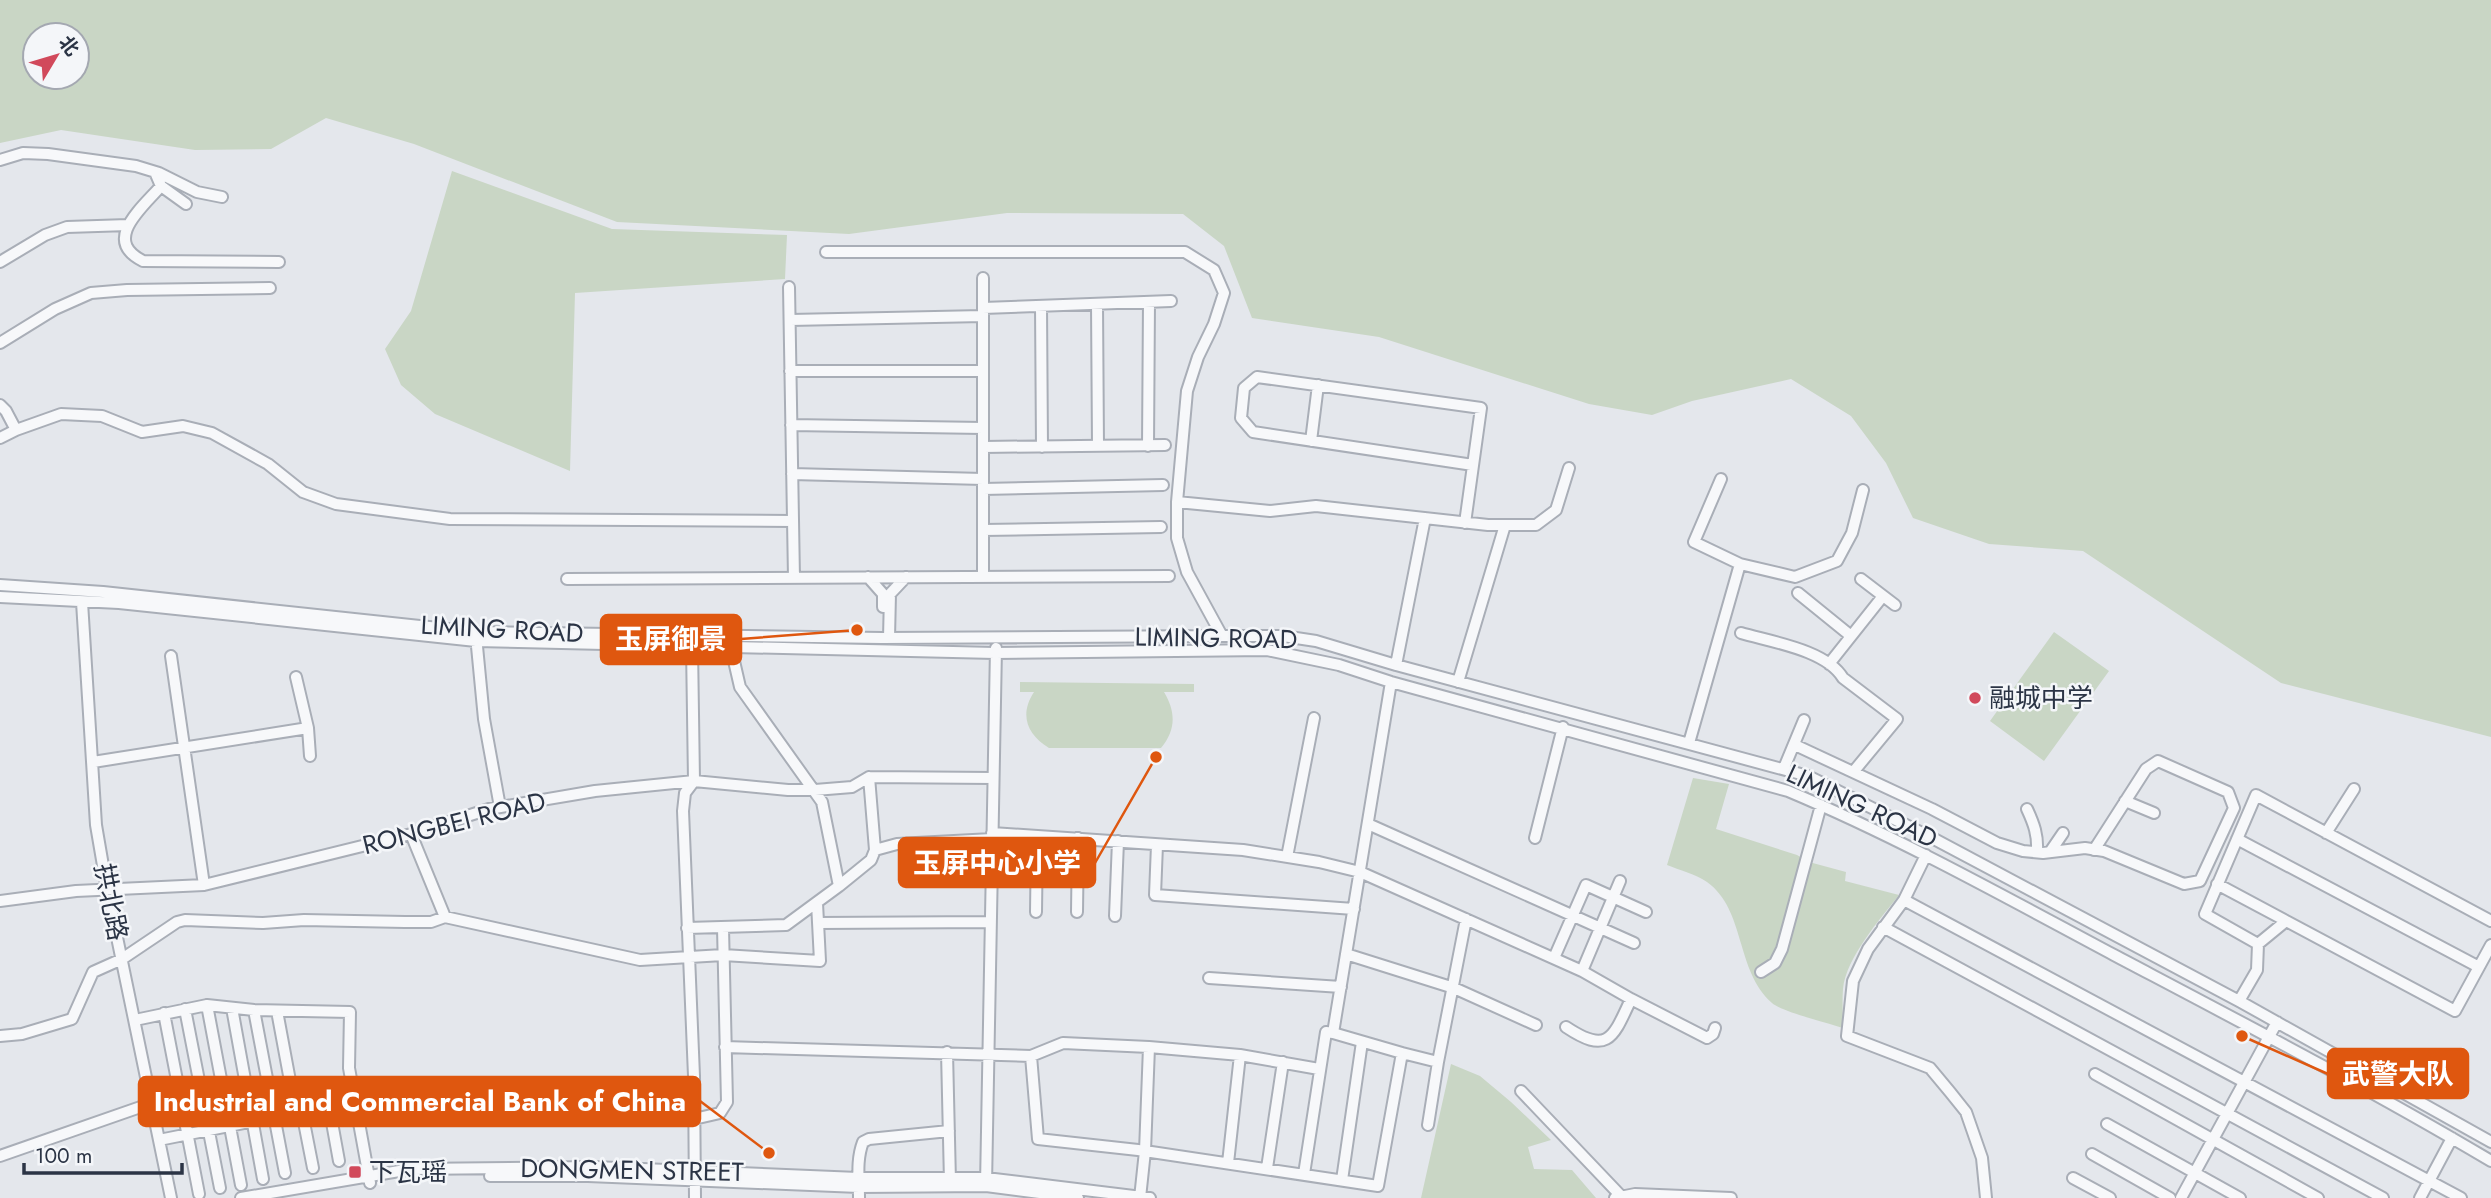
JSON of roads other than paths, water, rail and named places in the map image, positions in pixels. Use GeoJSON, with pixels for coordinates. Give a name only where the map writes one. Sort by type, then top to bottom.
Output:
{"type":"FeatureCollection","features":[{"type":"Feature","properties":{"kind":"street"},"geometry":{"type":"LineString","coordinates":[[0,160],[23,153],[48,154],[136,166],[197,191],[222,197]]}},
{"type":"Feature","properties":{"kind":"street"},"geometry":{"type":"LineString","coordinates":[[155,172],[162,186],[186,204]]}},
{"type":"Feature","properties":{"kind":"street"},"geometry":{"type":"LineString","coordinates":[[162,186],[128,225],[124,237],[133,256],[143,261],[279,262]]}},
{"type":"Feature","properties":{"kind":"street"},"geometry":{"type":"LineString","coordinates":[[0,262],[45,235],[67,227],[128,225]]}},
{"type":"Feature","properties":{"kind":"street"},"geometry":{"type":"LineString","coordinates":[[826,252],[1185,251],[1214,270],[1224,293],[1187,391],[1177,502],[1177,538],[1187,572],[1222,636]]}},
{"type":"Feature","properties":{"kind":"street"},"geometry":{"type":"LineString","coordinates":[[983,278],[983,577]]}},
{"type":"Feature","properties":{"kind":"street"},"geometry":{"type":"LineString","coordinates":[[789,287],[794,578]]}},
{"type":"Feature","properties":{"kind":"street"},"geometry":{"type":"LineString","coordinates":[[0,343],[55,309],[91,293],[270,288]]}},
{"type":"Feature","properties":{"kind":"street"},"geometry":{"type":"LineString","coordinates":[[790,320],[1171,301]]}},
{"type":"Feature","properties":{"kind":"street"},"geometry":{"type":"LineString","coordinates":[[1148,446],[1149,302]]}},
{"type":"Feature","properties":{"kind":"street"},"geometry":{"type":"LineString","coordinates":[[1097,304],[1098,446]]}},
{"type":"Feature","properties":{"kind":"street"},"geometry":{"type":"LineString","coordinates":[[1041,306],[1042,447]]}},
{"type":"Feature","properties":{"kind":"street"},"geometry":{"type":"LineString","coordinates":[[790,371],[983,371]]}},
{"type":"Feature","properties":{"kind":"street"},"geometry":{"type":"LineString","coordinates":[[1465,523],[1473,465],[1480,408],[1257,377],[1244,388],[1241,418],[1252,432],[1473,465]]}},
{"type":"Feature","properties":{"kind":"street"},"geometry":{"type":"LineString","coordinates":[[1311,441],[1318,385]]}},
{"type":"Feature","properties":{"kind":"street"},"geometry":{"type":"LineString","coordinates":[[0,405],[16,430]]}},
{"type":"Feature","properties":{"kind":"street"},"geometry":{"type":"LineString","coordinates":[[0,438],[61,414],[102,416],[142,432],[183,426],[212,433],[268,464],[303,492],[337,504],[450,519],[793,521]]}},
{"type":"Feature","properties":{"kind":"street"},"geometry":{"type":"LineString","coordinates":[[791,425],[983,428]]}},
{"type":"Feature","properties":{"kind":"street"},"geometry":{"type":"LineString","coordinates":[[983,447],[1165,446]]}},
{"type":"Feature","properties":{"kind":"street"},"geometry":{"type":"LineString","coordinates":[[1177,502],[1270,511],[1316,506],[1465,523],[1536,525],[1556,510],[1569,468]]}},
{"type":"Feature","properties":{"kind":"street"},"geometry":{"type":"LineString","coordinates":[[792,474],[983,484],[1163,485]]}},
{"type":"Feature","properties":{"kind":"street"},"geometry":{"type":"LineString","coordinates":[[1721,479],[1693,542],[1740,564],[1795,577],[1837,561],[1852,533],[1863,490]]}},
{"type":"Feature","properties":{"kind":"street"},"geometry":{"type":"LineString","coordinates":[[1396,665],[1425,518]]}},
{"type":"Feature","properties":{"kind":"street"},"geometry":{"type":"LineString","coordinates":[[1458,682],[1505,525]]}},
{"type":"Feature","properties":{"kind":"street"},"geometry":{"type":"LineString","coordinates":[[983,530],[1161,527]]}},
{"type":"Feature","properties":{"kind":"street"},"geometry":{"type":"LineString","coordinates":[[1689,743],[1740,564]]}},
{"type":"Feature","properties":{"kind":"street"},"geometry":{"type":"LineString","coordinates":[[567,579],[1169,576]]}},
{"type":"Feature","properties":{"kind":"street"},"geometry":{"type":"LineString","coordinates":[[867,577],[883,594],[886,638]]}},
{"type":"Feature","properties":{"kind":"street"},"geometry":{"type":"LineString","coordinates":[[886,638],[890,594],[906,577]]}},
{"type":"Feature","properties":{"kind":"street"},"geometry":{"type":"LineString","coordinates":[[1861,579],[1895,605]]}},
{"type":"Feature","properties":{"kind":"street","name":"LIMING ROAD"},"geometry":{"type":"LineString","coordinates":[[0,584],[103,592],[476,636],[1283,636],[1316,641],[1808,776],[1936,839],[2239,1001],[2491,1142]]}},
{"type":"Feature","properties":{"kind":"street"},"geometry":{"type":"LineString","coordinates":[[1798,593],[1851,636]]}},
{"type":"Feature","properties":{"kind":"street"},"geometry":{"type":"LineString","coordinates":[[1829,664],[1883,596]]}},
{"type":"Feature","properties":{"kind":"street","name":"LIMING ROAD"},"geometry":{"type":"LineString","coordinates":[[0,597],[119,603],[476,636],[692,647],[995,653],[1267,650],[1339,665],[1788,790],[1926,855],[2269,1037],[2491,1161]]}},
{"type":"Feature","properties":{"kind":"street","name":"拱北路"},"geometry":{"type":"LineString","coordinates":[[82,602],[96,825],[171,1198]]}},
{"type":"Feature","properties":{"kind":"street"},"geometry":{"type":"LineString","coordinates":[[1741,633],[1803,651],[1829,664],[1897,719],[1854,771]]}},
{"type":"Feature","properties":{"kind":"street"},"geometry":{"type":"LineString","coordinates":[[476,636],[484,719],[500,807]]}},
{"type":"Feature","properties":{"kind":"street"},"geometry":{"type":"LineString","coordinates":[[986,1182],[996,638]]}},
{"type":"Feature","properties":{"kind":"street"},"geometry":{"type":"LineString","coordinates":[[692,647],[694,781],[685,793],[682,811],[690,957],[695,1198]]}},
{"type":"Feature","properties":{"kind":"street"},"geometry":{"type":"LineString","coordinates":[[731,648],[740,687],[822,802],[839,886]]}},
{"type":"Feature","properties":{"kind":"street"},"geometry":{"type":"LineString","coordinates":[[171,656],[204,885]]}},
{"type":"Feature","properties":{"kind":"street"},"geometry":{"type":"LineString","coordinates":[[296,677],[308,728],[310,756]]}},
{"type":"Feature","properties":{"kind":"street"},"geometry":{"type":"LineString","coordinates":[[1333,1033],[1391,681]]}},
{"type":"Feature","properties":{"kind":"street"},"geometry":{"type":"LineString","coordinates":[[1287,857],[1314,718]]}},
{"type":"Feature","properties":{"kind":"street"},"geometry":{"type":"LineString","coordinates":[[1784,768],[1804,720]]}},
{"type":"Feature","properties":{"kind":"street"},"geometry":{"type":"LineString","coordinates":[[1535,838],[1563,727]]}},
{"type":"Feature","properties":{"kind":"street"},"geometry":{"type":"LineString","coordinates":[[93,762],[308,728]]}},
{"type":"Feature","properties":{"kind":"street"},"geometry":{"type":"LineString","coordinates":[[1795,745],[1854,771],[1997,843],[2037,852],[2085,848],[2094,850],[2104,852],[2184,884],[2200,881],[2234,808],[2228,792],[2158,761],[2146,769],[2094,850]]}},
{"type":"Feature","properties":{"kind":"street"},"geometry":{"type":"LineString","coordinates":[[687,928],[786,925],[871,860],[875,850],[869,777]]}},
{"type":"Feature","properties":{"kind":"street","name":"RONGBEI ROAD"},"geometry":{"type":"LineString","coordinates":[[0,901],[76,891],[204,885],[411,834],[500,807],[595,791],[694,781],[815,790],[852,787],[869,777],[993,778]]}},
{"type":"Feature","properties":{"kind":"street"},"geometry":{"type":"LineString","coordinates":[[2326,833],[2354,789]]}},
{"type":"Feature","properties":{"kind":"street"},"geometry":{"type":"LineString","coordinates":[[2258,944],[2205,914],[2256,795],[2491,921]]}},
{"type":"Feature","properties":{"kind":"street"},"geometry":{"type":"LineString","coordinates":[[2125,801],[2154,813]]}},
{"type":"Feature","properties":{"kind":"street"},"geometry":{"type":"LineString","coordinates":[[1761,972],[1775,963],[1782,949],[1821,805]]}},
{"type":"Feature","properties":{"kind":"street"},"geometry":{"type":"LineString","coordinates":[[2026,809],[2038,839],[2037,852]]}},
{"type":"Feature","properties":{"kind":"street"},"geometry":{"type":"LineString","coordinates":[[1368,824],[1634,943]]}},
{"type":"Feature","properties":{"kind":"street"},"geometry":{"type":"LineString","coordinates":[[2050,852],[2063,833]]}},
{"type":"Feature","properties":{"kind":"street"},"geometry":{"type":"LineString","coordinates":[[411,834],[445,917]]}},
{"type":"Feature","properties":{"kind":"street"},"geometry":{"type":"LineString","coordinates":[[875,850],[897,844],[992,836],[1079,838],[1243,850],[1319,862],[1360,872],[1554,958],[1707,1038],[1713,1034],[1715,1028]]}},
{"type":"Feature","properties":{"kind":"street"},"geometry":{"type":"LineString","coordinates":[[1036,912],[1037,837]]}},
{"type":"Feature","properties":{"kind":"street"},"geometry":{"type":"LineString","coordinates":[[1077,912],[1079,838]]}},
{"type":"Feature","properties":{"kind":"street"},"geometry":{"type":"LineString","coordinates":[[2237,839],[2479,967]]}},
{"type":"Feature","properties":{"kind":"street"},"geometry":{"type":"LineString","coordinates":[[1115,916],[1118,841]]}},
{"type":"Feature","properties":{"kind":"street"},"geometry":{"type":"LineString","coordinates":[[1157,845],[1154,895],[1354,909]]}},
{"type":"Feature","properties":{"kind":"street"},"geometry":{"type":"LineString","coordinates":[[1926,855],[1904,900],[1868,949],[1853,981],[1847,1036],[1930,1068],[1937,1076],[1966,1112],[1982,1158],[1986,1198]]}},
{"type":"Feature","properties":{"kind":"street"},"geometry":{"type":"LineString","coordinates":[[1582,971],[1620,881]]}},
{"type":"Feature","properties":{"kind":"street"},"geometry":{"type":"LineString","coordinates":[[2217,884],[2455,1011],[2491,945]]}},
{"type":"Feature","properties":{"kind":"street"},"geometry":{"type":"LineString","coordinates":[[1554,958],[1586,886],[1646,912]]}},
{"type":"Feature","properties":{"kind":"street"},"geometry":{"type":"LineString","coordinates":[[1904,900],[2461,1198]]}},
{"type":"Feature","properties":{"kind":"street"},"geometry":{"type":"LineString","coordinates":[[0,1036],[22,1034],[72,1019],[93,972],[122,959],[177,922],[185,920],[263,923],[304,920],[431,922],[445,917],[640,960],[723,955],[820,961],[817,903]]}},
{"type":"Feature","properties":{"kind":"street"},"geometry":{"type":"LineString","coordinates":[[1427,1125],[1466,919]]}},
{"type":"Feature","properties":{"kind":"street"},"geometry":{"type":"LineString","coordinates":[[2239,1001],[2257,970],[2258,944],[2286,921]]}},
{"type":"Feature","properties":{"kind":"street"},"geometry":{"type":"LineString","coordinates":[[818,923],[990,922]]}},
{"type":"Feature","properties":{"kind":"street"},"geometry":{"type":"LineString","coordinates":[[1883,927],[2383,1198]]}},
{"type":"Feature","properties":{"kind":"street"},"geometry":{"type":"LineString","coordinates":[[694,1119],[720,1113],[727,1102],[723,928]]}},
{"type":"Feature","properties":{"kind":"street"},"geometry":{"type":"LineString","coordinates":[[1346,954],[1454,988],[1536,1025]]}},
{"type":"Feature","properties":{"kind":"street"},"geometry":{"type":"LineString","coordinates":[[1209,978],[1341,987]]}},
{"type":"Feature","properties":{"kind":"street"},"geometry":{"type":"LineString","coordinates":[[1566,1027],[1594,1042],[1605,1041],[1615,1031],[1631,999]]}},
{"type":"Feature","properties":{"kind":"street"},"geometry":{"type":"LineString","coordinates":[[135,1020],[207,1005],[232,1009],[350,1013],[349,1068],[369,1180]]}},
{"type":"Feature","properties":{"kind":"street"},"geometry":{"type":"LineString","coordinates":[[207,1005],[241,1185]]}},
{"type":"Feature","properties":{"kind":"street"},"geometry":{"type":"LineString","coordinates":[[186,1009],[220,1188]]}},
{"type":"Feature","properties":{"kind":"street"},"geometry":{"type":"LineString","coordinates":[[232,1009],[263,1180]]}},
{"type":"Feature","properties":{"kind":"street"},"geometry":{"type":"LineString","coordinates":[[254,1010],[285,1173]]}},
{"type":"Feature","properties":{"kind":"street"},"geometry":{"type":"LineString","coordinates":[[277,1011],[313,1168]]}},
{"type":"Feature","properties":{"kind":"street"},"geometry":{"type":"LineString","coordinates":[[164,1013],[199,1194]]}},
{"type":"Feature","properties":{"kind":"street"},"geometry":{"type":"LineString","coordinates":[[2182,1198],[2277,1022]]}},
{"type":"Feature","properties":{"kind":"street"},"geometry":{"type":"LineString","coordinates":[[1304,1174],[1326,1032],[1438,1062]]}},
{"type":"Feature","properties":{"kind":"street"},"geometry":{"type":"LineString","coordinates":[[1342,1180],[1362,1042]]}},
{"type":"Feature","properties":{"kind":"street"},"geometry":{"type":"LineString","coordinates":[[725,1047],[1031,1056],[1063,1044],[1149,1047],[1240,1055],[1319,1069]]}},
{"type":"Feature","properties":{"kind":"street"},"geometry":{"type":"LineString","coordinates":[[241,1198],[411,1176],[694,1175],[859,1188],[950,1181],[986,1182],[1143,1198],[1149,1047]]}},
{"type":"Feature","properties":{"kind":"street"},"geometry":{"type":"LineString","coordinates":[[947,1052],[950,1181]]}},
{"type":"Feature","properties":{"kind":"street"},"geometry":{"type":"LineString","coordinates":[[1031,1056],[1038,1139],[1145,1151],[1378,1186],[1402,1053]]}},
{"type":"Feature","properties":{"kind":"street"},"geometry":{"type":"LineString","coordinates":[[1228,1163],[1240,1055]]}},
{"type":"Feature","properties":{"kind":"street"},"geometry":{"type":"LineString","coordinates":[[1267,1168],[1283,1062]]}},
{"type":"Feature","properties":{"kind":"street"},"geometry":{"type":"LineString","coordinates":[[2095,1074],[2318,1198]]}},
{"type":"Feature","properties":{"kind":"street"},"geometry":{"type":"LineString","coordinates":[[1521,1091],[1618,1197],[1659,1194],[1731,1198]]}},
{"type":"Feature","properties":{"kind":"street"},"geometry":{"type":"LineString","coordinates":[[0,1156],[152,1103]]}},
{"type":"Feature","properties":{"kind":"street"},"geometry":{"type":"LineString","coordinates":[[159,1140],[329,1106],[339,1161]]}},
{"type":"Feature","properties":{"kind":"street"},"geometry":{"type":"LineString","coordinates":[[2107,1124],[2240,1198]]}},
{"type":"Feature","properties":{"kind":"street"},"geometry":{"type":"LineString","coordinates":[[859,1188],[860,1150],[863,1142],[869,1139],[949,1131]]}},
{"type":"Feature","properties":{"kind":"street"},"geometry":{"type":"LineString","coordinates":[[2420,1198],[2452,1138]]}},
{"type":"Feature","properties":{"kind":"street"},"geometry":{"type":"LineString","coordinates":[[2092,1154],[2170,1198]]}},
{"type":"Feature","properties":{"kind":"street"},"geometry":{"type":"LineString","coordinates":[[2073,1178],[2109,1198]]}},
{"type":"Feature","properties":{"kind":"street"},"geometry":{"type":"LineString","coordinates":[[286,1198],[369,1180]]}},
{"type":"Feature","properties":{"kind":"street"},"geometry":{"type":"LineString","coordinates":[[986,1182],[1078,1198]]}},
{"type":"Feature","properties":{"kind":"place","name":"玉屏御景"},"geometry":{"type":"Point","coordinates":[857,630]}},
{"type":"Feature","properties":{"kind":"place","name":"融城中学"},"geometry":{"type":"Point","coordinates":[1975,698]}},
{"type":"Feature","properties":{"kind":"place","name":"玉屏中心小学"},"geometry":{"type":"Point","coordinates":[1156,757]}},
{"type":"Feature","properties":{"kind":"place","name":"武警大队"},"geometry":{"type":"Point","coordinates":[2242,1036]}},
{"type":"Feature","properties":{"kind":"place","name":"Industrial and Commercial Bank of China"},"geometry":{"type":"Point","coordinates":[769,1153]}},
{"type":"Feature","properties":{"kind":"place","name":"下瓦瑶"},"geometry":{"type":"Point","coordinates":[355,1172]}}]}
